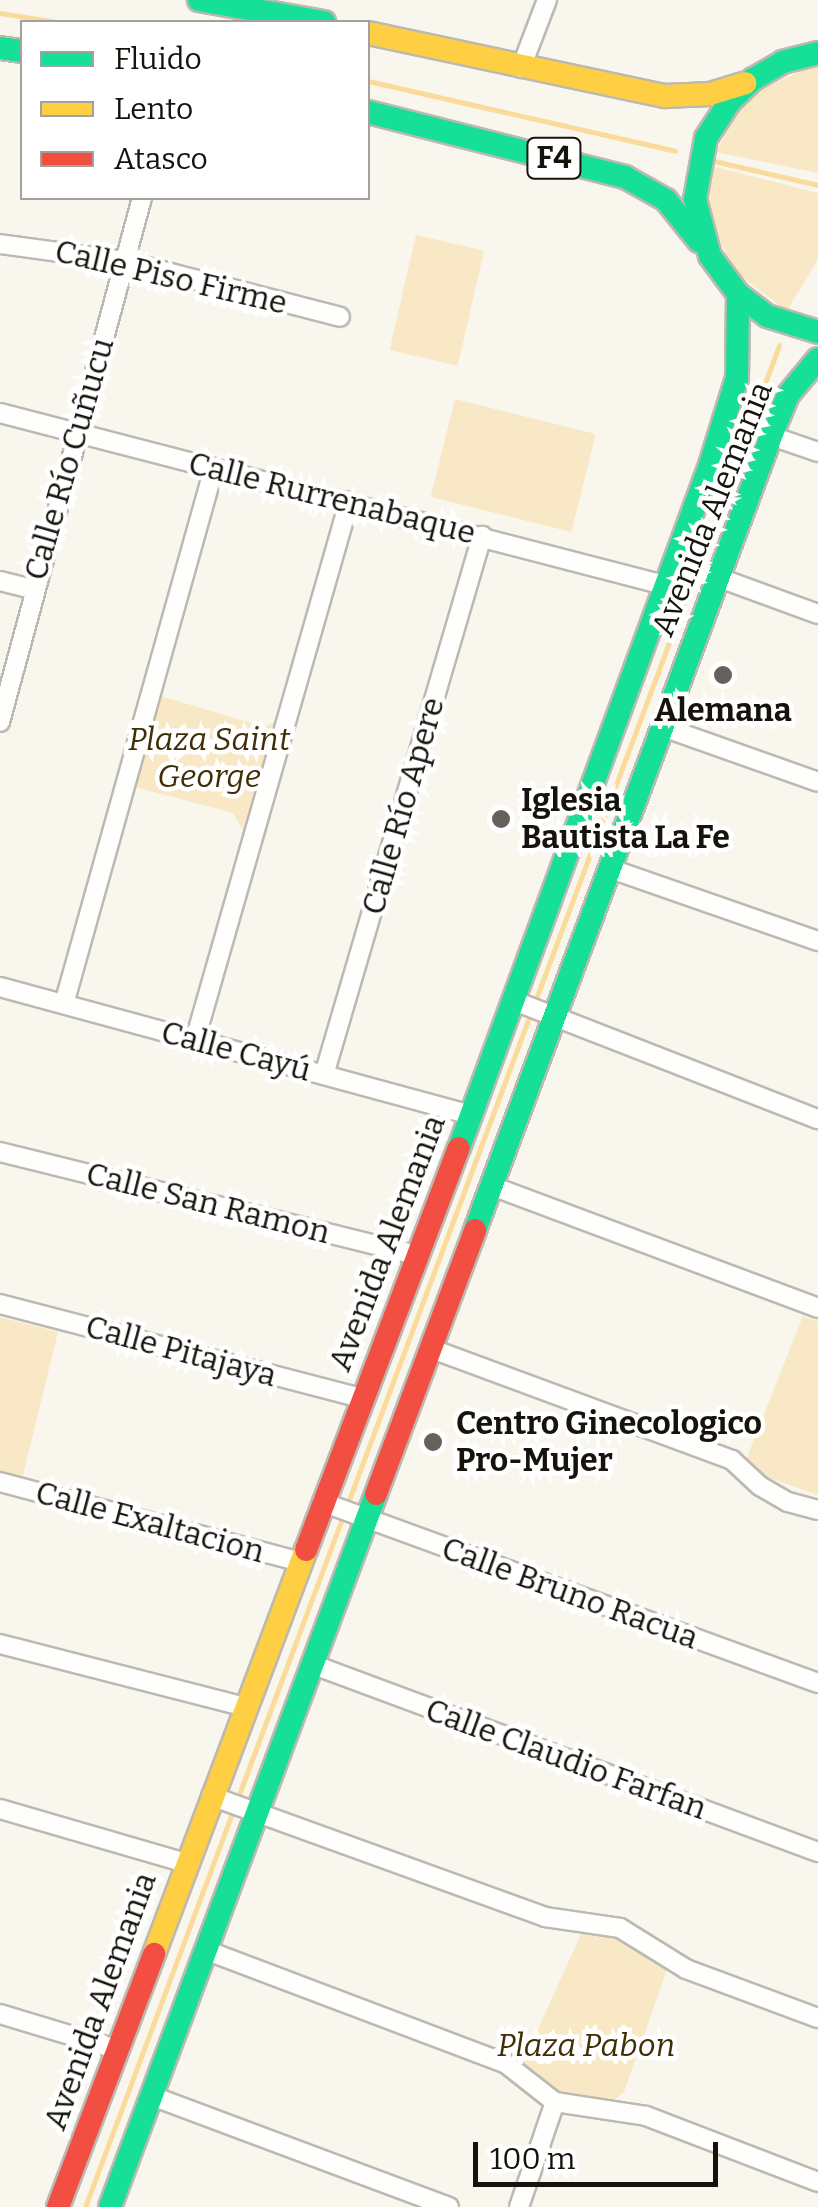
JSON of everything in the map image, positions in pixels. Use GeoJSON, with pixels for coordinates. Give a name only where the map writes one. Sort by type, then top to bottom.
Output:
{"type":"FeatureCollection","features":[{"type":"Feature","properties":{"kind":"main road"},"geometry":{"type":"LineString","coordinates":[[199,0],[311,13]]}},
{"type":"Feature","properties":{"kind":"main road","name":"F4"},"geometry":{"type":"LineString","coordinates":[[370,32],[665,96],[710,94],[753,79],[783,62],[817,53]]}},
{"type":"Feature","properties":{"kind":"main road","name":"F4"},"geometry":{"type":"LineString","coordinates":[[710,256],[699,228],[697,170],[706,138],[730,100],[753,79]]}},
{"type":"Feature","properties":{"kind":"main road","name":"F4"},"geometry":{"type":"LineString","coordinates":[[370,113],[636,182],[674,208],[738,294],[767,316],[818,332]]}},
{"type":"Feature","properties":{"kind":"main road","name":"Avenida Alemania"},"geometry":{"type":"LineString","coordinates":[[58,2207],[186,1863],[218,1799],[245,1707],[300,1562],[327,1504],[362,1398],[516,1002],[664,585],[676,562],[730,408],[740,346],[738,294]]}},
{"type":"Feature","properties":{"kind":"main road","name":"Avenida Alemania"},"geometry":{"type":"LineString","coordinates":[[110,2207],[208,1950],[251,1811],[314,1665],[359,1517],[432,1349],[550,1015],[611,869],[717,576],[788,395],[818,359]]}},
{"type":"Feature","properties":{"kind":"street"},"geometry":{"type":"LineString","coordinates":[[521,68],[546,0]]}},
{"type":"Feature","properties":{"kind":"street","name":"Calle Río Cuñucu"},"geometry":{"type":"LineString","coordinates":[[0,722],[141,200]]}},
{"type":"Feature","properties":{"kind":"street","name":"Calle Piso Firme"},"geometry":{"type":"LineString","coordinates":[[0,244],[124,262],[340,317]]}},
{"type":"Feature","properties":{"kind":"street","name":"Calle Rurrenabaque"},"geometry":{"type":"LineString","coordinates":[[0,413],[664,585]]}},
{"type":"Feature","properties":{"kind":"street"},"geometry":{"type":"LineString","coordinates":[[772,436],[818,452]]}},
{"type":"Feature","properties":{"kind":"street"},"geometry":{"type":"LineString","coordinates":[[64,1004],[214,468]]}},
{"type":"Feature","properties":{"kind":"street"},"geometry":{"type":"LineString","coordinates":[[194,1040],[349,502]]}},
{"type":"Feature","properties":{"kind":"street","name":"Calle Río Apere"},"geometry":{"type":"LineString","coordinates":[[324,1074],[482,536]]}},
{"type":"Feature","properties":{"kind":"street"},"geometry":{"type":"LineString","coordinates":[[676,562],[818,614]]}},
{"type":"Feature","properties":{"kind":"street"},"geometry":{"type":"LineString","coordinates":[[0,581],[33,589]]}},
{"type":"Feature","properties":{"kind":"street"},"geometry":{"type":"LineString","coordinates":[[662,727],[818,782]]}},
{"type":"Feature","properties":{"kind":"street"},"geometry":{"type":"LineString","coordinates":[[611,869],[818,942]]}},
{"type":"Feature","properties":{"kind":"street","name":"Calle Cayú"},"geometry":{"type":"LineString","coordinates":[[0,987],[471,1114]]}},
{"type":"Feature","properties":{"kind":"street"},"geometry":{"type":"LineString","coordinates":[[516,1002],[818,1118]]}},
{"type":"Feature","properties":{"kind":"street","name":"Calle San Ramon"},"geometry":{"type":"LineString","coordinates":[[0,1152],[416,1255]]}},
{"type":"Feature","properties":{"kind":"street"},"geometry":{"type":"LineString","coordinates":[[492,1186],[818,1308]]}},
{"type":"Feature","properties":{"kind":"street","name":"Calle Pitajaya"},"geometry":{"type":"LineString","coordinates":[[0,1304],[362,1398]]}},
{"type":"Feature","properties":{"kind":"street"},"geometry":{"type":"LineString","coordinates":[[432,1349],[732,1460],[760,1486],[788,1502],[818,1510]]}},
{"type":"Feature","properties":{"kind":"street","name":"Calle Exaltacion"},"geometry":{"type":"LineString","coordinates":[[0,1482],[300,1562]]}},
{"type":"Feature","properties":{"kind":"street","name":"Calle Bruno Racua"},"geometry":{"type":"LineString","coordinates":[[327,1504],[818,1684]]}},
{"type":"Feature","properties":{"kind":"street"},"geometry":{"type":"LineString","coordinates":[[0,1644],[245,1707]]}},
{"type":"Feature","properties":{"kind":"street","name":"Calle Claudio Farfan"},"geometry":{"type":"LineString","coordinates":[[314,1665],[818,1852]]}},
{"type":"Feature","properties":{"kind":"street"},"geometry":{"type":"LineString","coordinates":[[218,1799],[545,1917],[620,1928],[686,1969],[818,2018]]}},
{"type":"Feature","properties":{"kind":"street"},"geometry":{"type":"LineString","coordinates":[[0,1809],[186,1863]]}},
{"type":"Feature","properties":{"kind":"street"},"geometry":{"type":"LineString","coordinates":[[208,1950],[505,2063],[555,2102],[646,2116],[818,2182]]}},
{"type":"Feature","properties":{"kind":"street"},"geometry":{"type":"LineString","coordinates":[[0,2014],[116,2049]]}},
{"type":"Feature","properties":{"kind":"street"},"geometry":{"type":"LineString","coordinates":[[152,2096],[449,2207]]}},
{"type":"Feature","properties":{"kind":"street"},"geometry":{"type":"LineString","coordinates":[[519,2207],[555,2102]]}},
{"type":"Feature","properties":{"kind":"green space"},"geometry":{"type":"Polygon","coordinates":[[[818,63],[818,173],[716,152],[745,97],[818,63]]]}},
{"type":"Feature","properties":{"kind":"green space"},"geometry":{"type":"Polygon","coordinates":[[[712,166],[818,193],[818,259],[787,311],[733,270],[708,213],[712,166]]]}},
{"type":"Feature","properties":{"kind":"green space"},"geometry":{"type":"Polygon","coordinates":[[[416,235],[484,251],[458,366],[389,350],[416,235]]]}},
{"type":"Feature","properties":{"kind":"green space"},"geometry":{"type":"Polygon","coordinates":[[[455,399],[596,434],[571,532],[431,497],[455,399]]]}},
{"type":"Feature","properties":{"kind":"green space","name":"Plaza Saint George"},"geometry":{"type":"Polygon","coordinates":[[[161,696],[264,727],[274,722],[243,830],[233,813],[135,787],[161,696]]]}},
{"type":"Feature","properties":{"kind":"green space"},"geometry":{"type":"Polygon","coordinates":[[[803,1316],[818,1321],[818,1495],[764,1476],[745,1462],[803,1316]]]}},
{"type":"Feature","properties":{"kind":"green space"},"geometry":{"type":"Polygon","coordinates":[[[0,1317],[58,1332],[22,1479],[0,1473],[0,1317]]]}},
{"type":"Feature","properties":{"kind":"green space","name":"Plaza Pabon"},"geometry":{"type":"Polygon","coordinates":[[[608,1931],[626,1937],[668,1967],[624,2092],[607,2106],[560,2096],[523,2062],[581,1934],[608,1931]]]}},
{"type":"Feature","properties":{"kind":"waterway"},"geometry":{"type":"LineString","coordinates":[[0,13],[44,20]]}},
{"type":"Feature","properties":{"kind":"waterway"},"geometry":{"type":"LineString","coordinates":[[370,81],[675,151]]}},
{"type":"Feature","properties":{"kind":"waterway"},"geometry":{"type":"LineString","coordinates":[[714,161],[818,185]]}},
{"type":"Feature","properties":{"kind":"waterway"},"geometry":{"type":"LineString","coordinates":[[700,559],[779,345]]}},
{"type":"Feature","properties":{"kind":"waterway"},"geometry":{"type":"LineString","coordinates":[[85,2207],[693,578]]}},
{"type":"Feature","properties":{"kind":"traffic: fast"},"geometry":{"type":"LineString","coordinates":[[199,0],[313,20]]}},
{"type":"Feature","properties":{"kind":"traffic: fast"},"geometry":{"type":"LineString","coordinates":[[0,48],[20,51]]}},
{"type":"Feature","properties":{"kind":"traffic: fast"},"geometry":{"type":"LineString","coordinates":[[818,53],[783,62],[753,79],[730,101],[706,138],[695,199],[710,256],[738,294],[767,316],[818,332]]}},
{"type":"Feature","properties":{"kind":"traffic: fast"},"geometry":{"type":"LineString","coordinates":[[370,113],[625,177],[666,200],[699,241]]}},
{"type":"Feature","properties":{"kind":"traffic: fast"},"geometry":{"type":"LineString","coordinates":[[459,1148],[710,465],[737,378],[738,294]]}},
{"type":"Feature","properties":{"kind":"traffic: fast"},"geometry":{"type":"LineString","coordinates":[[475,1230],[771,436],[788,395],[818,359]]}},
{"type":"Feature","properties":{"kind":"traffic: fast"},"geometry":{"type":"LineString","coordinates":[[110,2207],[376,1494]]}},
{"type":"Feature","properties":{"kind":"traffic: slow"},"geometry":{"type":"LineString","coordinates":[[370,33],[665,96],[710,94],[745,83]]}},
{"type":"Feature","properties":{"kind":"traffic: slow"},"geometry":{"type":"LineString","coordinates":[[154,1954],[306,1550]]}},
{"type":"Feature","properties":{"kind":"traffic: jam"},"geometry":{"type":"LineString","coordinates":[[306,1550],[459,1148]]}},
{"type":"Feature","properties":{"kind":"traffic: jam"},"geometry":{"type":"LineString","coordinates":[[376,1494],[475,1230]]}},
{"type":"Feature","properties":{"kind":"traffic: jam"},"geometry":{"type":"LineString","coordinates":[[58,2207],[154,1954]]}},
{"type":"Feature","properties":{"kind":"place","name":"Alemana"},"geometry":{"type":"Point","coordinates":[723,675]}},
{"type":"Feature","properties":{"kind":"place","name":"Iglesia Bautista La Fe"},"geometry":{"type":"Point","coordinates":[501,819]}},
{"type":"Feature","properties":{"kind":"place","name":"Centro Ginecologico Pro-Mujer"},"geometry":{"type":"Point","coordinates":[433,1442]}}]}
